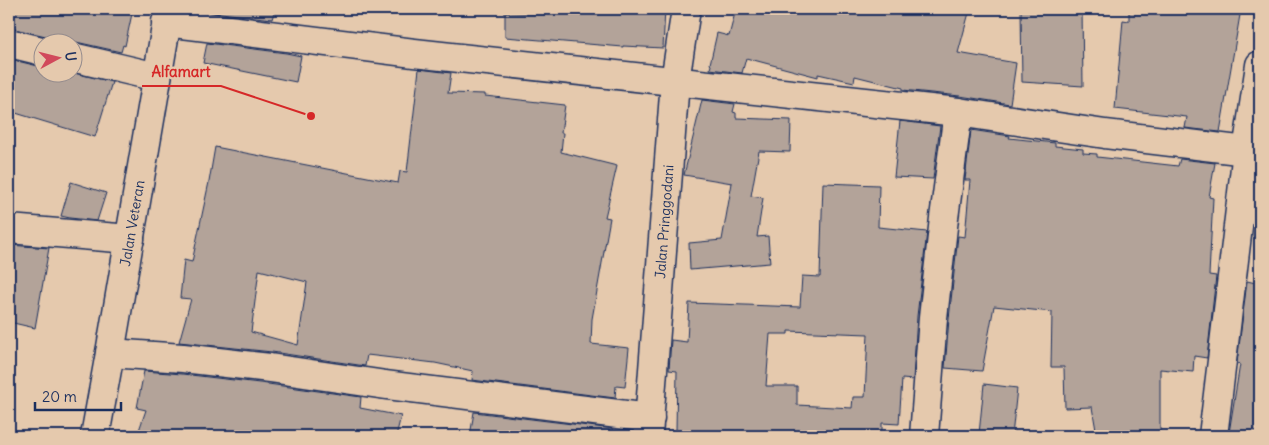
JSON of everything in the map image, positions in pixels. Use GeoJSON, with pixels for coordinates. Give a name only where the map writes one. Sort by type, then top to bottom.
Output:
{"type":"FeatureCollection","features":[{"type":"Feature","properties":{"kind":"street","name":"Jalan Pringgodani"},"geometry":{"type":"LineString","coordinates":[[649,427],[675,81],[686,9]]}},
{"type":"Feature","properties":{"kind":"street"},"geometry":{"type":"LineString","coordinates":[[167,16],[414,53],[958,112],[1105,134],[1251,166]]}},
{"type":"Feature","properties":{"kind":"street","name":"Jalan Veteran"},"geometry":{"type":"LineString","coordinates":[[94,436],[130,239],[167,16]]}},
{"type":"Feature","properties":{"kind":"street"},"geometry":{"type":"LineString","coordinates":[[9,43],[32,49]]}},
{"type":"Feature","properties":{"kind":"street"},"geometry":{"type":"LineString","coordinates":[[82,60],[157,77]]}},
{"type":"Feature","properties":{"kind":"street"},"geometry":{"type":"LineString","coordinates":[[1213,436],[1251,166],[1260,65]]}},
{"type":"Feature","properties":{"kind":"street"},"geometry":{"type":"LineString","coordinates":[[924,436],[933,318],[958,112]]}},
{"type":"Feature","properties":{"kind":"street"},"geometry":{"type":"LineString","coordinates":[[9,229],[130,239]]}},
{"type":"Feature","properties":{"kind":"street"},"geometry":{"type":"LineString","coordinates":[[110,353],[183,358],[270,368],[649,427]]}},
{"type":"Feature","properties":{"kind":"building"},"geometry":{"type":"Polygon","coordinates":[[[9,9],[133,9],[125,46],[123,45],[121,52],[82,43],[82,32],[32,33],[9,28],[9,9]]]}},
{"type":"Feature","properties":{"kind":"building"},"geometry":{"type":"Polygon","coordinates":[[[213,9],[275,9],[272,19],[213,12],[213,9]]]}},
{"type":"Feature","properties":{"kind":"building"},"geometry":{"type":"Polygon","coordinates":[[[547,9],[665,9],[663,48],[623,47],[505,37],[505,12],[547,14],[547,9]]]}},
{"type":"Feature","properties":{"kind":"building"},"geometry":{"type":"Polygon","coordinates":[[[736,9],[970,9],[958,53],[1016,63],[1010,104],[903,90],[903,88],[855,76],[854,82],[818,74],[818,77],[746,58],[742,73],[710,69],[717,33],[729,36],[736,9]]]}},
{"type":"Feature","properties":{"kind":"building"},"geometry":{"type":"Polygon","coordinates":[[[1021,9],[1082,9],[1083,86],[1022,82],[1021,9]]]}},
{"type":"Feature","properties":{"kind":"building"},"geometry":{"type":"Polygon","coordinates":[[[1129,9],[1241,9],[1220,132],[1185,128],[1187,117],[1115,109],[1123,20],[1129,21],[1129,9]]]}},
{"type":"Feature","properties":{"kind":"building"},"geometry":{"type":"Polygon","coordinates":[[[207,43],[301,56],[296,82],[203,63],[207,43]]]}},
{"type":"Feature","properties":{"kind":"building"},"geometry":{"type":"Polygon","coordinates":[[[9,59],[32,65],[32,82],[82,82],[82,75],[112,82],[95,137],[9,111],[9,59]]]}},
{"type":"Feature","properties":{"kind":"building"},"geometry":{"type":"Polygon","coordinates":[[[419,69],[451,73],[448,93],[485,94],[485,96],[565,105],[561,133],[563,133],[561,152],[617,166],[605,217],[610,218],[592,319],[591,344],[629,348],[625,387],[616,386],[615,398],[472,380],[473,371],[435,363],[367,355],[365,366],[272,352],[179,342],[191,299],[180,298],[184,260],[192,262],[215,147],[398,183],[400,171],[407,172],[419,69]],[[259,270],[251,332],[298,345],[307,282],[259,270]]]}},
{"type":"Feature","properties":{"kind":"building"},"geometry":{"type":"Polygon","coordinates":[[[702,100],[735,104],[733,112],[736,113],[736,118],[791,120],[790,152],[759,151],[751,196],[763,198],[757,237],[768,236],[770,263],[690,270],[689,243],[722,240],[732,183],[684,175],[702,100]]]}},
{"type":"Feature","properties":{"kind":"building"},"geometry":{"type":"Polygon","coordinates":[[[900,121],[940,126],[933,179],[894,177],[900,121]]]}},
{"type":"Feature","properties":{"kind":"building"},"geometry":{"type":"Polygon","coordinates":[[[971,130],[1010,136],[1009,138],[1055,143],[1055,146],[1083,149],[1083,153],[1097,154],[1097,157],[1178,166],[1180,159],[1215,163],[1209,197],[1213,198],[1209,275],[1216,276],[1207,358],[1194,356],[1193,372],[1160,369],[1160,436],[1097,436],[1092,407],[1065,408],[1064,367],[1051,367],[1052,312],[994,306],[982,371],[945,368],[958,236],[965,237],[970,180],[965,180],[971,130]]]}},
{"type":"Feature","properties":{"kind":"building"},"geometry":{"type":"Polygon","coordinates":[[[71,182],[106,193],[97,221],[61,216],[71,182]]]}},
{"type":"Feature","properties":{"kind":"building"},"geometry":{"type":"Polygon","coordinates":[[[823,183],[879,185],[878,227],[927,232],[917,316],[913,380],[902,379],[899,424],[882,423],[882,436],[720,436],[720,433],[676,431],[677,371],[669,370],[671,340],[687,342],[689,303],[800,307],[802,276],[820,277],[823,183]],[[788,331],[788,334],[770,334],[766,386],[797,386],[797,405],[852,408],[853,397],[865,397],[868,334],[788,331]]]}},
{"type":"Feature","properties":{"kind":"building"},"geometry":{"type":"Polygon","coordinates":[[[9,245],[49,248],[35,328],[9,322],[9,245]]]}},
{"type":"Feature","properties":{"kind":"building"},"geometry":{"type":"Polygon","coordinates":[[[1247,281],[1260,284],[1260,436],[1229,433],[1240,364],[1237,363],[1247,281]]]}},
{"type":"Feature","properties":{"kind":"building"},"geometry":{"type":"Polygon","coordinates":[[[144,371],[268,384],[361,397],[360,408],[401,416],[396,436],[137,436],[146,410],[137,408],[144,371]]]}},
{"type":"Feature","properties":{"kind":"building"},"geometry":{"type":"Polygon","coordinates":[[[984,384],[1017,388],[1012,436],[979,434],[984,384]]]}},
{"type":"Feature","properties":{"kind":"building"},"geometry":{"type":"Polygon","coordinates":[[[474,412],[613,429],[612,436],[470,436],[474,412]]]}},
{"type":"Feature","properties":{"kind":"place","name":"Alfamart"},"geometry":{"type":"Point","coordinates":[311,116]}}]}
